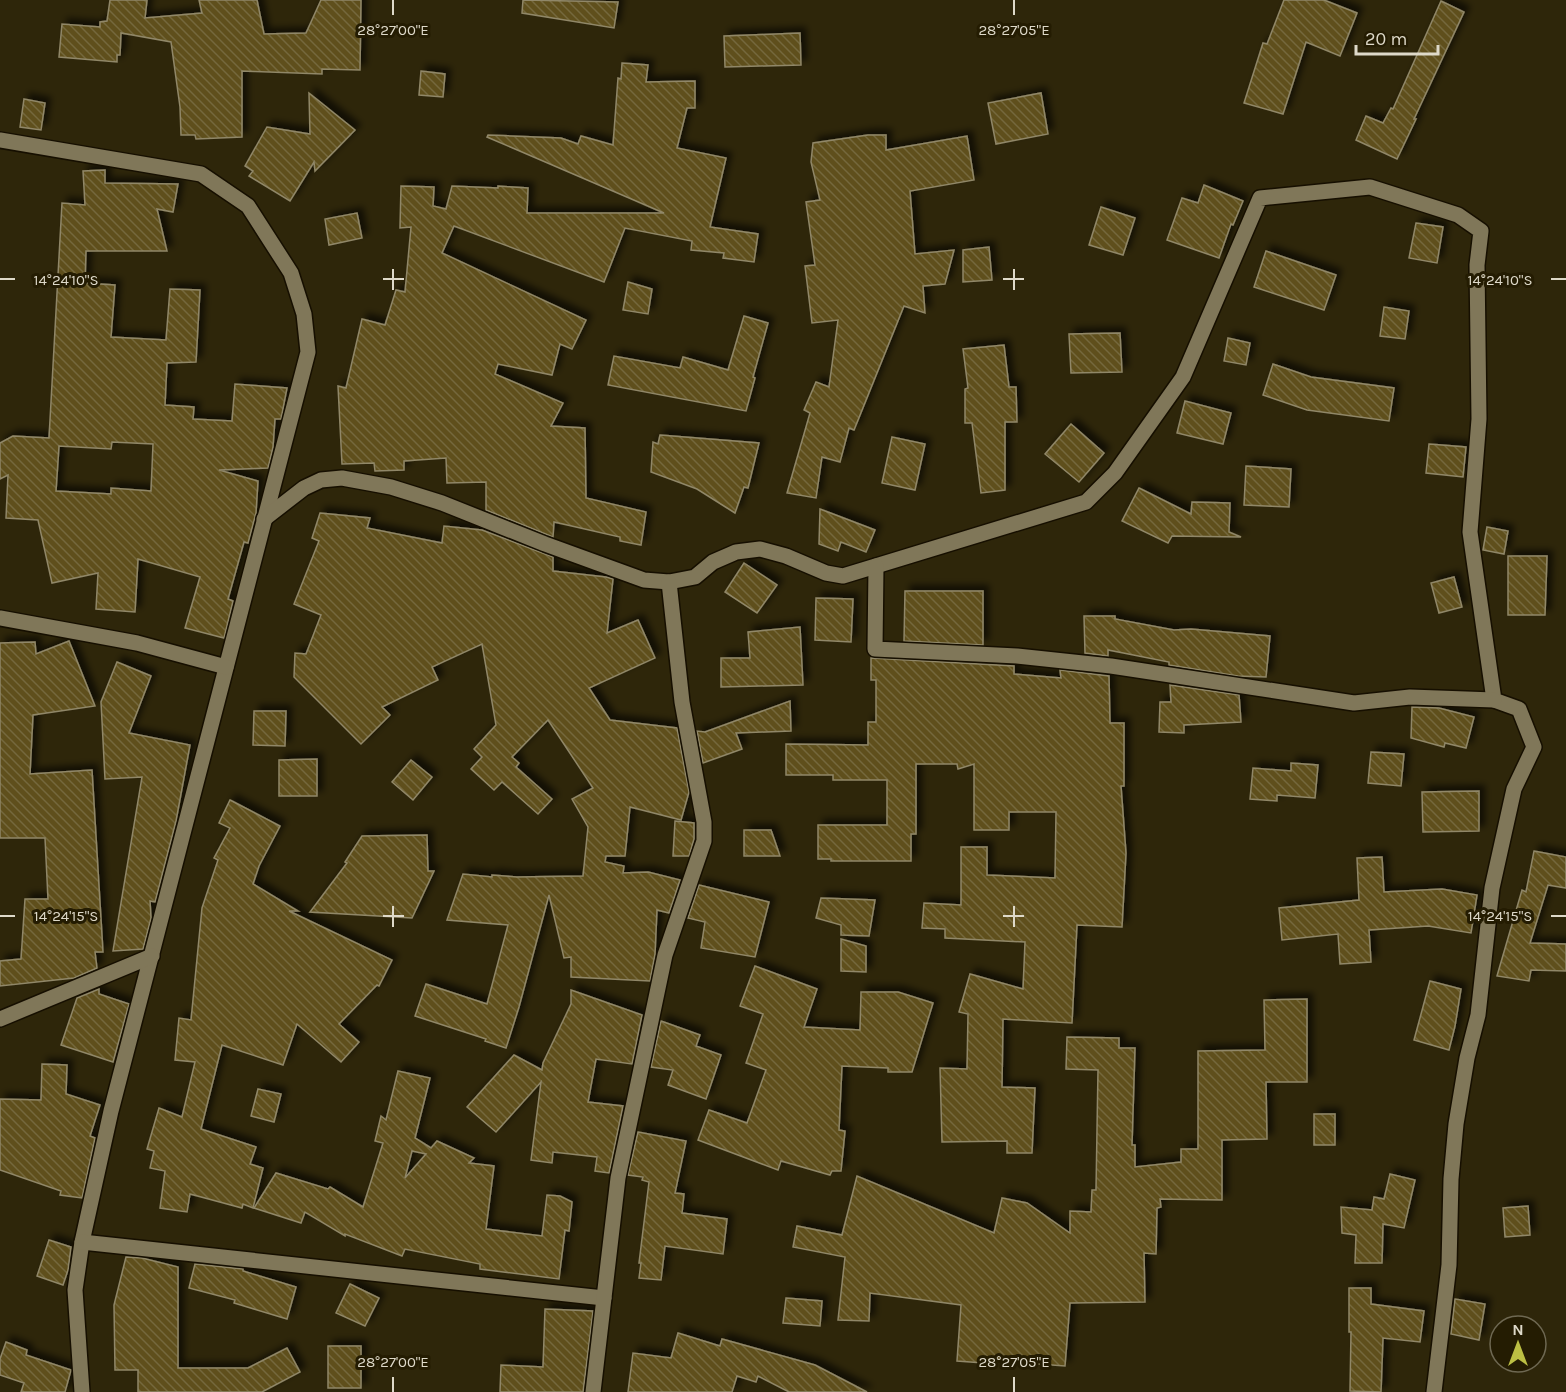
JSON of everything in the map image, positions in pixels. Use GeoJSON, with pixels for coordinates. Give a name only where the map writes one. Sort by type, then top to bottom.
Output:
{"type":"FeatureCollection","features":[{"type":"Feature","properties":{"kind":"street"},"geometry":{"type":"LineString","coordinates":[[0,140],[201,174],[248,206],[291,273],[304,314],[308,352],[111,1110],[82,1242],[75,1290],[82,1392]]}},
{"type":"Feature","properties":{"kind":"street"},"geometry":{"type":"LineString","coordinates":[[264,519],[304,489],[321,480],[342,478],[391,487],[442,503],[644,580],[669,582],[695,577],[713,562],[736,552],[760,549],[786,556],[826,573],[843,576],[1086,502],[1115,473],[1183,377],[1260,198],[1370,187],[1458,215],[1481,231],[1477,265],[1479,419],[1470,532],[1494,700]]}},
{"type":"Feature","properties":{"kind":"street"},"geometry":{"type":"LineString","coordinates":[[876,566],[875,649],[1017,656],[1111,666],[1354,703],[1410,697],[1494,700],[1519,709],[1534,747],[1514,789],[1492,888],[1478,1015],[1467,1058],[1456,1124],[1451,1179],[1449,1265],[1434,1392]]}},
{"type":"Feature","properties":{"kind":"street"},"geometry":{"type":"LineString","coordinates":[[594,1392],[618,1178],[664,955],[704,842],[704,822],[682,702],[669,582]]}},
{"type":"Feature","properties":{"kind":"street"},"geometry":{"type":"LineString","coordinates":[[0,618],[137,643],[226,667]]}},
{"type":"Feature","properties":{"kind":"street"},"geometry":{"type":"LineString","coordinates":[[0,1019],[152,956]]}},
{"type":"Feature","properties":{"kind":"street"},"geometry":{"type":"LineString","coordinates":[[82,1242],[604,1298]]}},
{"type":"Feature","properties":{"kind":"building"},"geometry":{"type":"Polygon","coordinates":[[[110,0],[147,0],[145,18],[202,13],[199,0],[257,0],[264,34],[306,33],[321,0],[361,0],[360,70],[322,69],[322,74],[242,71],[242,137],[196,139],[195,135],[181,135],[180,107],[171,42],[121,33],[120,55],[117,55],[117,62],[59,57],[62,24],[100,27],[100,22],[107,21],[110,0]]]}},
{"type":"Feature","properties":{"kind":"building"},"geometry":{"type":"Polygon","coordinates":[[[523,0],[618,2],[614,28],[522,13],[523,0]]]}},
{"type":"Feature","properties":{"kind":"building"},"geometry":{"type":"Polygon","coordinates":[[[1284,0],[1324,0],[1357,13],[1340,56],[1306,42],[1283,114],[1244,103],[1263,43],[1267,44],[1284,0]]]}},
{"type":"Feature","properties":{"kind":"building"},"geometry":{"type":"Polygon","coordinates":[[[1441,1],[1464,12],[1397,159],[1356,140],[1366,116],[1383,123],[1391,108],[1393,109],[1441,1]]]}},
{"type":"Feature","properties":{"kind":"building"},"geometry":{"type":"Polygon","coordinates":[[[800,33],[801,65],[725,67],[724,36],[800,33]]]}},
{"type":"Feature","properties":{"kind":"building"},"geometry":{"type":"Polygon","coordinates":[[[622,63],[648,65],[646,82],[695,81],[695,108],[687,108],[677,148],[726,158],[710,227],[758,234],[754,262],[723,258],[724,253],[691,250],[692,241],[625,228],[604,282],[454,226],[442,253],[586,320],[572,349],[560,344],[552,375],[498,364],[495,374],[563,403],[551,426],[585,428],[586,498],[646,512],[641,545],[620,541],[620,537],[554,522],[553,537],[486,510],[486,482],[447,483],[446,458],[404,461],[404,470],[375,471],[374,463],[342,464],[338,386],[346,388],[362,319],[385,325],[396,290],[405,292],[411,227],[400,228],[401,186],[434,187],[433,206],[446,209],[452,186],[498,188],[498,186],[528,188],[527,213],[664,213],[487,137],[488,135],[561,138],[578,144],[581,136],[613,145],[618,78],[621,79],[622,63]]]}},
{"type":"Feature","properties":{"kind":"building"},"geometry":{"type":"Polygon","coordinates":[[[421,71],[445,74],[443,97],[419,95],[421,71]]]}},
{"type":"Feature","properties":{"kind":"building"},"geometry":{"type":"Polygon","coordinates":[[[309,93],[355,130],[315,171],[314,162],[290,201],[249,176],[253,171],[245,166],[267,127],[310,134],[309,93]]]}},
{"type":"Feature","properties":{"kind":"building"},"geometry":{"type":"Polygon","coordinates":[[[1041,93],[1048,134],[996,144],[988,103],[1041,93]]]}},
{"type":"Feature","properties":{"kind":"building"},"geometry":{"type":"Polygon","coordinates":[[[24,99],[45,103],[41,130],[20,127],[24,99]]]}},
{"type":"Feature","properties":{"kind":"building"},"geometry":{"type":"Polygon","coordinates":[[[868,135],[886,135],[886,150],[967,136],[974,180],[910,191],[915,254],[954,250],[945,284],[923,286],[925,313],[904,306],[854,430],[849,428],[840,462],[822,457],[816,498],[787,493],[810,413],[804,410],[816,382],[829,387],[838,320],[812,323],[805,266],[815,265],[806,202],[820,200],[811,162],[813,143],[868,135]]]}},
{"type":"Feature","properties":{"kind":"building"},"geometry":{"type":"Polygon","coordinates":[[[105,170],[105,183],[178,184],[173,212],[157,209],[167,251],[86,251],[85,283],[115,285],[111,337],[166,340],[170,289],[200,290],[196,362],[167,363],[165,405],[194,407],[193,419],[232,421],[235,384],[287,388],[281,419],[275,419],[273,447],[268,468],[219,470],[258,481],[256,513],[248,543],[244,542],[228,599],[233,601],[224,638],[185,628],[200,577],[138,559],[135,612],[96,609],[98,573],[52,583],[38,520],[6,518],[8,475],[0,479],[0,443],[13,436],[49,438],[62,203],[85,205],[83,171],[105,170]],[[112,442],[111,449],[59,446],[56,491],[111,494],[111,488],[151,491],[153,444],[112,442]]]}},
{"type":"Feature","properties":{"kind":"building"},"geometry":{"type":"Polygon","coordinates":[[[1204,185],[1243,201],[1233,225],[1231,224],[1219,258],[1167,240],[1182,198],[1198,203],[1204,185]]]}},
{"type":"Feature","properties":{"kind":"building"},"geometry":{"type":"Polygon","coordinates":[[[1101,207],[1135,218],[1123,255],[1089,245],[1101,207]]]}},
{"type":"Feature","properties":{"kind":"building"},"geometry":{"type":"Polygon","coordinates":[[[357,213],[362,238],[329,245],[325,219],[357,213]]]}},
{"type":"Feature","properties":{"kind":"building"},"geometry":{"type":"Polygon","coordinates":[[[1416,223],[1443,227],[1437,263],[1409,258],[1416,223]]]}},
{"type":"Feature","properties":{"kind":"building"},"geometry":{"type":"Polygon","coordinates":[[[989,247],[992,280],[963,282],[963,250],[989,247]]]}},
{"type":"Feature","properties":{"kind":"building"},"geometry":{"type":"Polygon","coordinates":[[[1266,251],[1336,275],[1324,310],[1254,287],[1266,251]]]}},
{"type":"Feature","properties":{"kind":"building"},"geometry":{"type":"Polygon","coordinates":[[[628,282],[652,289],[648,314],[623,310],[628,282]]]}},
{"type":"Feature","properties":{"kind":"building"},"geometry":{"type":"Polygon","coordinates":[[[1384,307],[1409,311],[1405,339],[1380,336],[1384,307]]]}},
{"type":"Feature","properties":{"kind":"building"},"geometry":{"type":"Polygon","coordinates":[[[744,316],[768,323],[746,411],[608,385],[614,356],[680,368],[683,357],[728,370],[744,316]]]}},
{"type":"Feature","properties":{"kind":"building"},"geometry":{"type":"Polygon","coordinates":[[[1120,333],[1122,372],[1071,373],[1069,334],[1120,333]]]}},
{"type":"Feature","properties":{"kind":"building"},"geometry":{"type":"Polygon","coordinates":[[[1228,338],[1250,343],[1246,365],[1224,361],[1228,338]]]}},
{"type":"Feature","properties":{"kind":"building"},"geometry":{"type":"Polygon","coordinates":[[[1004,345],[1009,387],[1016,387],[1017,422],[1005,422],[1005,490],[981,493],[972,423],[965,423],[965,389],[968,388],[963,349],[1004,345]]]}},
{"type":"Feature","properties":{"kind":"building"},"geometry":{"type":"Polygon","coordinates":[[[1273,364],[1311,377],[1394,388],[1389,421],[1307,410],[1263,395],[1273,364]]]}},
{"type":"Feature","properties":{"kind":"building"},"geometry":{"type":"Polygon","coordinates":[[[1185,401],[1231,413],[1223,444],[1177,433],[1185,401]]]}},
{"type":"Feature","properties":{"kind":"building"},"geometry":{"type":"Polygon","coordinates":[[[1071,424],[1104,453],[1079,482],[1045,454],[1071,424]]]}},
{"type":"Feature","properties":{"kind":"building"},"geometry":{"type":"Polygon","coordinates":[[[660,435],[759,443],[748,488],[744,487],[735,513],[697,489],[651,472],[653,442],[658,444],[660,435]]]}},
{"type":"Feature","properties":{"kind":"building"},"geometry":{"type":"Polygon","coordinates":[[[892,437],[925,444],[915,490],[882,483],[892,437]]]}},
{"type":"Feature","properties":{"kind":"building"},"geometry":{"type":"Polygon","coordinates":[[[1429,444],[1466,447],[1463,477],[1426,473],[1429,444]]]}},
{"type":"Feature","properties":{"kind":"building"},"geometry":{"type":"Polygon","coordinates":[[[1246,466],[1291,469],[1289,507],[1244,505],[1246,466]]]}},
{"type":"Feature","properties":{"kind":"building"},"geometry":{"type":"Polygon","coordinates":[[[1139,488],[1191,514],[1192,502],[1230,503],[1229,532],[1241,537],[1172,536],[1168,543],[1122,521],[1139,488]]]}},
{"type":"Feature","properties":{"kind":"building"},"geometry":{"type":"Polygon","coordinates":[[[820,509],[875,530],[866,552],[841,542],[838,551],[819,544],[820,509]]]}},
{"type":"Feature","properties":{"kind":"building"},"geometry":{"type":"Polygon","coordinates":[[[320,513],[370,518],[367,528],[442,543],[444,526],[482,530],[553,557],[553,571],[613,579],[607,633],[638,620],[655,658],[589,688],[610,720],[677,728],[689,792],[681,820],[630,807],[625,856],[606,856],[605,862],[624,866],[623,873],[648,872],[680,880],[669,913],[657,910],[655,954],[650,981],[571,977],[571,957],[564,958],[549,895],[506,1048],[485,1041],[486,1039],[415,1016],[426,984],[487,1004],[508,925],[447,920],[463,874],[492,877],[492,875],[583,876],[588,827],[572,799],[593,788],[548,720],[512,757],[519,763],[516,767],[552,799],[538,814],[502,782],[494,790],[471,769],[482,757],[474,749],[496,725],[482,644],[432,667],[438,680],[382,707],[390,715],[361,744],[294,677],[295,653],[306,654],[321,615],[294,604],[319,541],[312,538],[320,513]]]}},
{"type":"Feature","properties":{"kind":"building"},"geometry":{"type":"Polygon","coordinates":[[[1487,527],[1508,531],[1504,554],[1483,550],[1487,527]]]}},
{"type":"Feature","properties":{"kind":"building"},"geometry":{"type":"Polygon","coordinates":[[[1508,556],[1547,556],[1545,615],[1508,615],[1508,556]]]}},
{"type":"Feature","properties":{"kind":"building"},"geometry":{"type":"Polygon","coordinates":[[[744,563],[777,585],[757,613],[725,592],[744,563]]]}},
{"type":"Feature","properties":{"kind":"building"},"geometry":{"type":"Polygon","coordinates":[[[1454,577],[1462,607],[1439,613],[1431,583],[1454,577]]]}},
{"type":"Feature","properties":{"kind":"building"},"geometry":{"type":"Polygon","coordinates":[[[905,591],[983,591],[983,645],[904,641],[905,591]]]}},
{"type":"Feature","properties":{"kind":"building"},"geometry":{"type":"Polygon","coordinates":[[[816,598],[853,599],[851,642],[815,640],[816,598]]]}},
{"type":"Feature","properties":{"kind":"building"},"geometry":{"type":"Polygon","coordinates":[[[1084,616],[1115,616],[1115,619],[1174,630],[1191,629],[1270,636],[1266,677],[1238,676],[1169,665],[1169,662],[1108,650],[1108,656],[1085,653],[1084,616]]]}},
{"type":"Feature","properties":{"kind":"building"},"geometry":{"type":"Polygon","coordinates":[[[800,627],[803,685],[721,687],[721,658],[750,658],[748,632],[800,627]]]}},
{"type":"Feature","properties":{"kind":"building"},"geometry":{"type":"Polygon","coordinates":[[[69,641],[95,706],[33,715],[30,774],[92,770],[103,952],[95,952],[97,968],[74,978],[0,986],[0,961],[21,959],[25,899],[48,899],[45,838],[0,838],[0,643],[35,642],[36,654],[69,641]]]}},
{"type":"Feature","properties":{"kind":"building"},"geometry":{"type":"Polygon","coordinates":[[[871,658],[1014,666],[1014,674],[1061,678],[1060,670],[1109,676],[1110,723],[1124,723],[1124,786],[1121,786],[1126,853],[1122,927],[1077,925],[1072,1023],[1003,1019],[1002,1087],[1035,1088],[1032,1153],[1007,1153],[1007,1141],[942,1142],[940,1068],[967,1069],[968,1014],[959,1012],[970,974],[1023,989],[1025,942],[945,938],[945,929],[922,928],[924,903],[961,905],[961,847],[987,847],[987,875],[1055,878],[1056,812],[1009,812],[1009,830],[974,830],[974,764],[958,769],[957,764],[916,764],[916,834],[911,834],[911,861],[818,859],[818,825],[887,825],[887,780],[833,780],[833,775],[786,775],[786,744],[868,745],[868,722],[876,722],[876,680],[871,680],[871,658]]]}},
{"type":"Feature","properties":{"kind":"building"},"geometry":{"type":"Polygon","coordinates":[[[117,662],[151,676],[129,733],[190,745],[176,821],[155,902],[150,901],[151,918],[143,949],[113,951],[142,777],[105,779],[101,702],[117,662]]]}},
{"type":"Feature","properties":{"kind":"building"},"geometry":{"type":"Polygon","coordinates":[[[1170,685],[1239,695],[1241,722],[1184,725],[1184,733],[1159,732],[1160,702],[1171,702],[1170,685]]]}},
{"type":"Feature","properties":{"kind":"building"},"geometry":{"type":"Polygon","coordinates":[[[790,701],[791,731],[736,733],[742,749],[703,763],[697,731],[705,732],[790,701]]]}},
{"type":"Feature","properties":{"kind":"building"},"geometry":{"type":"Polygon","coordinates":[[[1412,707],[1439,708],[1474,717],[1466,748],[1445,743],[1444,747],[1411,738],[1412,707]]]}},
{"type":"Feature","properties":{"kind":"building"},"geometry":{"type":"Polygon","coordinates":[[[254,711],[286,711],[285,746],[253,745],[254,711]]]}},
{"type":"Feature","properties":{"kind":"building"},"geometry":{"type":"Polygon","coordinates":[[[1371,752],[1404,754],[1401,786],[1368,783],[1371,752]]]}},
{"type":"Feature","properties":{"kind":"building"},"geometry":{"type":"Polygon","coordinates":[[[317,759],[317,796],[279,796],[279,760],[317,759]]]}},
{"type":"Feature","properties":{"kind":"building"},"geometry":{"type":"Polygon","coordinates":[[[411,760],[432,777],[413,800],[392,782],[411,760]]]}},
{"type":"Feature","properties":{"kind":"building"},"geometry":{"type":"Polygon","coordinates":[[[1291,763],[1318,765],[1315,798],[1277,795],[1277,801],[1250,799],[1253,768],[1291,771],[1291,763]]]}},
{"type":"Feature","properties":{"kind":"building"},"geometry":{"type":"Polygon","coordinates":[[[1479,791],[1479,831],[1423,832],[1422,792],[1479,791]]]}},
{"type":"Feature","properties":{"kind":"building"},"geometry":{"type":"Polygon","coordinates":[[[230,800],[280,826],[259,866],[253,884],[298,911],[289,911],[392,960],[379,986],[377,985],[339,1024],[359,1042],[341,1062],[297,1024],[283,1065],[222,1045],[201,1129],[256,1147],[250,1164],[263,1168],[253,1208],[243,1204],[242,1208],[190,1194],[187,1212],[160,1208],[165,1171],[150,1168],[154,1151],[147,1149],[159,1108],[182,1117],[195,1062],[175,1060],[179,1018],[191,1020],[202,908],[218,860],[214,858],[230,828],[219,823],[230,800]]]}},
{"type":"Feature","properties":{"kind":"building"},"geometry":{"type":"Polygon","coordinates":[[[675,821],[694,823],[694,839],[689,856],[673,856],[675,821]]]}},
{"type":"Feature","properties":{"kind":"building"},"geometry":{"type":"Polygon","coordinates":[[[744,830],[771,830],[780,856],[744,856],[744,830]]]}},
{"type":"Feature","properties":{"kind":"building"},"geometry":{"type":"Polygon","coordinates":[[[427,835],[428,871],[434,871],[412,918],[310,912],[347,863],[345,862],[362,836],[427,835]]]}},
{"type":"Feature","properties":{"kind":"building"},"geometry":{"type":"Polygon","coordinates":[[[1534,851],[1566,857],[1566,888],[1548,885],[1530,943],[1566,944],[1566,971],[1531,970],[1529,981],[1497,976],[1522,890],[1526,892],[1534,851]]]}},
{"type":"Feature","properties":{"kind":"building"},"geometry":{"type":"Polygon","coordinates":[[[1382,857],[1384,892],[1442,889],[1477,895],[1471,933],[1428,926],[1369,930],[1371,962],[1340,964],[1338,934],[1282,940],[1279,908],[1359,900],[1357,858],[1382,857]]]}},
{"type":"Feature","properties":{"kind":"building"},"geometry":{"type":"Polygon","coordinates":[[[699,885],[769,902],[755,957],[701,948],[705,922],[688,918],[699,885]]]}},
{"type":"Feature","properties":{"kind":"building"},"geometry":{"type":"Polygon","coordinates":[[[821,898],[875,900],[869,936],[841,935],[841,925],[816,918],[821,898]]]}},
{"type":"Feature","properties":{"kind":"building"},"geometry":{"type":"Polygon","coordinates":[[[841,939],[866,946],[866,972],[841,971],[841,939]]]}},
{"type":"Feature","properties":{"kind":"building"},"geometry":{"type":"Polygon","coordinates":[[[755,966],[817,989],[804,1027],[860,1030],[861,992],[898,992],[933,1003],[912,1072],[888,1072],[888,1068],[842,1066],[839,1130],[845,1131],[841,1171],[832,1171],[830,1175],[781,1161],[778,1170],[698,1140],[709,1110],[747,1123],[766,1070],[746,1063],[763,1014],[740,1006],[755,966]]]}},
{"type":"Feature","properties":{"kind":"building"},"geometry":{"type":"Polygon","coordinates":[[[1430,981],[1461,989],[1449,1050],[1414,1040],[1430,981]]]}},
{"type":"Feature","properties":{"kind":"building"},"geometry":{"type":"Polygon","coordinates":[[[99,989],[99,994],[129,1004],[113,1062],[61,1045],[77,998],[99,989]]]}},
{"type":"Feature","properties":{"kind":"building"},"geometry":{"type":"Polygon","coordinates":[[[571,990],[642,1015],[632,1064],[596,1059],[588,1102],[623,1106],[609,1173],[595,1171],[597,1157],[553,1152],[552,1163],[531,1160],[541,1082],[496,1132],[467,1107],[514,1055],[542,1070],[543,1063],[571,1004],[571,990]]]}},
{"type":"Feature","properties":{"kind":"building"},"geometry":{"type":"Polygon","coordinates":[[[1307,999],[1307,1082],[1266,1082],[1267,1139],[1222,1140],[1222,1200],[1160,1199],[1161,1207],[1157,1208],[1156,1254],[1144,1253],[1145,1302],[1070,1303],[1065,1366],[997,1361],[997,1364],[957,1361],[961,1305],[870,1293],[869,1321],[838,1320],[845,1257],[793,1247],[797,1226],[842,1235],[857,1176],[994,1233],[1002,1198],[1027,1203],[1070,1233],[1070,1211],[1091,1212],[1092,1190],[1096,1190],[1098,1070],[1066,1069],[1067,1037],[1119,1038],[1119,1048],[1135,1048],[1132,1145],[1135,1145],[1135,1167],[1181,1162],[1181,1149],[1198,1149],[1198,1051],[1265,1050],[1264,1000],[1307,999]]]}},
{"type":"Feature","properties":{"kind":"building"},"geometry":{"type":"Polygon","coordinates":[[[661,1021],[700,1035],[696,1046],[721,1055],[706,1099],[668,1085],[673,1070],[651,1067],[661,1021]]]}},
{"type":"Feature","properties":{"kind":"building"},"geometry":{"type":"Polygon","coordinates":[[[42,1064],[67,1065],[66,1094],[100,1105],[90,1136],[95,1138],[82,1198],[60,1195],[61,1191],[0,1170],[0,1099],[41,1100],[42,1064]]]}},
{"type":"Feature","properties":{"kind":"building"},"geometry":{"type":"Polygon","coordinates":[[[398,1071],[430,1078],[415,1138],[431,1148],[437,1141],[474,1158],[469,1163],[494,1166],[486,1229],[542,1236],[547,1195],[560,1196],[572,1202],[569,1231],[565,1230],[559,1279],[480,1269],[480,1264],[405,1249],[402,1256],[345,1234],[345,1236],[305,1212],[301,1223],[254,1208],[276,1173],[328,1189],[330,1187],[363,1207],[383,1143],[375,1141],[381,1116],[386,1120],[398,1071]],[[412,1151],[405,1178],[426,1154],[412,1151]]]}},
{"type":"Feature","properties":{"kind":"building"},"geometry":{"type":"Polygon","coordinates":[[[258,1089],[281,1094],[274,1122],[251,1116],[258,1089]]]}},
{"type":"Feature","properties":{"kind":"building"},"geometry":{"type":"Polygon","coordinates":[[[1314,1114],[1335,1114],[1335,1145],[1314,1145],[1314,1114]]]}},
{"type":"Feature","properties":{"kind":"building"},"geometry":{"type":"Polygon","coordinates":[[[638,1132],[686,1141],[675,1193],[684,1194],[682,1213],[727,1219],[723,1254],[665,1246],[661,1280],[639,1278],[649,1182],[642,1180],[643,1177],[628,1175],[638,1132]]]}},
{"type":"Feature","properties":{"kind":"building"},"geometry":{"type":"Polygon","coordinates":[[[1390,1174],[1415,1180],[1404,1228],[1383,1224],[1382,1263],[1355,1263],[1356,1235],[1342,1233],[1341,1207],[1372,1210],[1374,1197],[1384,1199],[1390,1174]]]}},
{"type":"Feature","properties":{"kind":"building"},"geometry":{"type":"Polygon","coordinates":[[[1528,1206],[1530,1235],[1505,1237],[1503,1208],[1528,1206]]]}},
{"type":"Feature","properties":{"kind":"building"},"geometry":{"type":"Polygon","coordinates":[[[49,1240],[71,1247],[68,1270],[63,1285],[37,1276],[49,1240]]]}},
{"type":"Feature","properties":{"kind":"building"},"geometry":{"type":"Polygon","coordinates":[[[126,1257],[142,1258],[178,1267],[178,1368],[248,1368],[287,1348],[300,1372],[262,1392],[138,1392],[138,1370],[115,1370],[114,1305],[126,1257]]]}},
{"type":"Feature","properties":{"kind":"building"},"geometry":{"type":"Polygon","coordinates":[[[195,1264],[243,1269],[243,1271],[296,1287],[287,1319],[234,1303],[235,1300],[189,1288],[195,1264]]]}},
{"type":"Feature","properties":{"kind":"building"},"geometry":{"type":"Polygon","coordinates":[[[350,1284],[379,1298],[365,1326],[336,1313],[350,1284]]]}},
{"type":"Feature","properties":{"kind":"building"},"geometry":{"type":"Polygon","coordinates":[[[1349,1288],[1371,1288],[1371,1304],[1424,1311],[1420,1342],[1383,1338],[1381,1392],[1350,1391],[1349,1288]]]}},
{"type":"Feature","properties":{"kind":"building"},"geometry":{"type":"Polygon","coordinates":[[[786,1298],[822,1301],[820,1326],[783,1323],[786,1298]]]}},
{"type":"Feature","properties":{"kind":"building"},"geometry":{"type":"Polygon","coordinates":[[[1455,1299],[1485,1304],[1479,1340],[1451,1334],[1455,1299]]]}},
{"type":"Feature","properties":{"kind":"building"},"geometry":{"type":"Polygon","coordinates":[[[545,1309],[593,1311],[583,1392],[500,1392],[501,1365],[543,1367],[545,1309]]]}},
{"type":"Feature","properties":{"kind":"building"},"geometry":{"type":"Polygon","coordinates":[[[678,1333],[720,1346],[722,1339],[815,1365],[867,1392],[789,1392],[758,1376],[756,1382],[737,1376],[732,1392],[628,1392],[633,1353],[671,1358],[678,1333]]]}},
{"type":"Feature","properties":{"kind":"building"},"geometry":{"type":"Polygon","coordinates":[[[6,1342],[27,1350],[26,1355],[71,1370],[65,1392],[21,1392],[24,1383],[0,1375],[0,1359],[6,1342]]]}},
{"type":"Feature","properties":{"kind":"building"},"geometry":{"type":"Polygon","coordinates":[[[328,1346],[361,1346],[361,1388],[328,1388],[328,1346]]]}}]}
